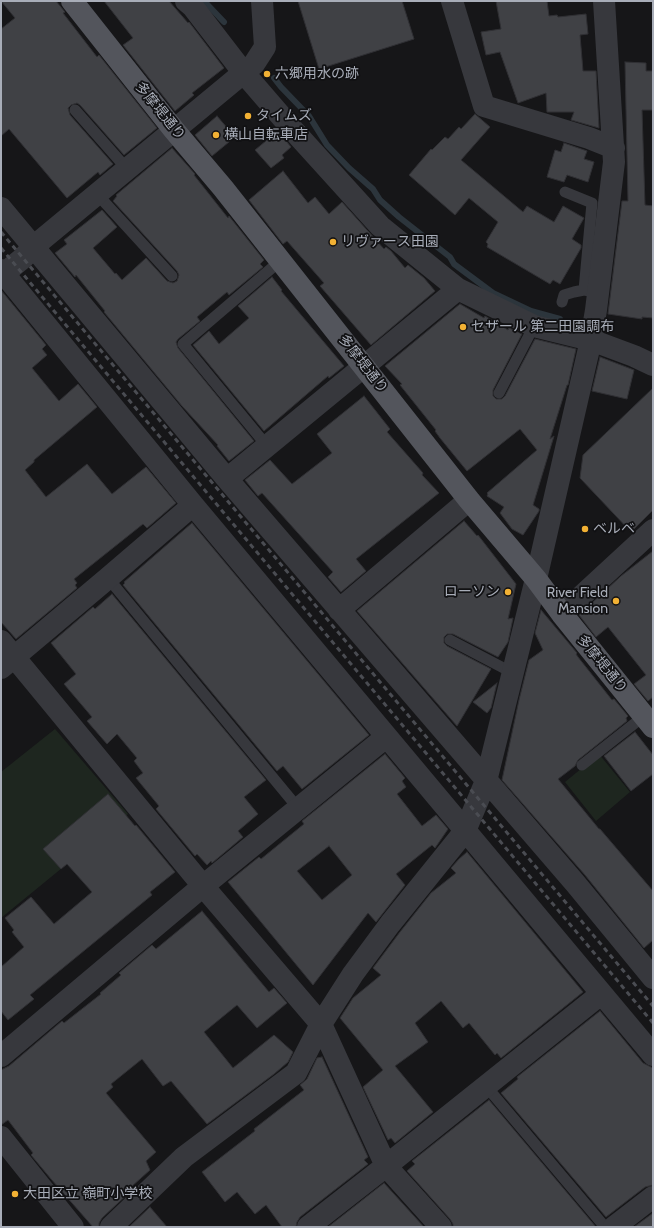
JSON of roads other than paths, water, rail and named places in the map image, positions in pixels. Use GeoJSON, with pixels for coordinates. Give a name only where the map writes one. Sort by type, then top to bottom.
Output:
{"type":"FeatureCollection","features":[{"type":"Feature","properties":{"kind":"main road","name":"多摩堤通り"},"geometry":{"type":"LineString","coordinates":[[72,1],[649,722]]}},
{"type":"Feature","properties":{"kind":"street"},"geometry":{"type":"LineString","coordinates":[[186,1],[193,7],[243,72],[293,130],[380,226],[458,289],[534,326],[592,340],[653,365]]}},
{"type":"Feature","properties":{"kind":"street"},"geometry":{"type":"LineString","coordinates":[[262,1],[265,47],[254,64],[33,247],[23,258],[2,273],[386,737],[653,1055]]}},
{"type":"Feature","properties":{"kind":"street"},"geometry":{"type":"LineString","coordinates":[[452,1],[484,106],[589,138],[614,148]]}},
{"type":"Feature","properties":{"kind":"street"},"geometry":{"type":"LineString","coordinates":[[111,1227],[184,1157],[296,1073],[321,1024],[357,967],[465,831],[486,781],[536,579],[592,340],[591,291],[614,162],[604,1]]}},
{"type":"Feature","properties":{"kind":"street"},"geometry":{"type":"LineString","coordinates":[[1,208],[227,479],[339,610],[575,883],[649,964]]}},
{"type":"Feature","properties":{"kind":"street"},"geometry":{"type":"LineString","coordinates":[[227,479],[458,289]]}},
{"type":"Feature","properties":{"kind":"street"},"geometry":{"type":"LineString","coordinates":[[339,610],[470,500]]}},
{"type":"Feature","properties":{"kind":"street"},"geometry":{"type":"LineString","coordinates":[[193,505],[108,578],[5,655],[321,1024],[386,1166],[441,1227]]}},
{"type":"Feature","properties":{"kind":"street"},"geometry":{"type":"LineString","coordinates":[[562,614],[653,530]]}},
{"type":"Feature","properties":{"kind":"street"},"geometry":{"type":"LineString","coordinates":[[1,1056],[203,886],[386,737]]}},
{"type":"Feature","properties":{"kind":"street"},"geometry":{"type":"LineString","coordinates":[[308,1227],[601,994]]}},
{"type":"Feature","properties":{"kind":"street"},"geometry":{"type":"LineString","coordinates":[[1,1137],[73,1227]]}},
{"type":"Feature","properties":{"kind":"street"},"geometry":{"type":"LineString","coordinates":[[614,1227],[653,1197]]}},
{"type":"Feature","properties":{"kind":"lane"},"geometry":{"type":"LineString","coordinates":[[75,110],[127,169]]}},
{"type":"Feature","properties":{"kind":"lane"},"geometry":{"type":"LineString","coordinates":[[562,302],[564,295],[591,291],[592,203],[565,192]]}},
{"type":"Feature","properties":{"kind":"lane"},"geometry":{"type":"LineString","coordinates":[[97,194],[172,276]]}},
{"type":"Feature","properties":{"kind":"lane"},"geometry":{"type":"LineString","coordinates":[[266,446],[183,344],[280,261]]}},
{"type":"Feature","properties":{"kind":"lane"},"geometry":{"type":"LineString","coordinates":[[499,393],[534,326]]}},
{"type":"Feature","properties":{"kind":"lane"},"geometry":{"type":"LineString","coordinates":[[108,578],[298,808]]}},
{"type":"Feature","properties":{"kind":"lane"},"geometry":{"type":"LineString","coordinates":[[450,640],[513,673]]}},
{"type":"Feature","properties":{"kind":"lane"},"geometry":{"type":"LineString","coordinates":[[582,765],[649,722]]}},
{"type":"Feature","properties":{"kind":"lane"},"geometry":{"type":"LineString","coordinates":[[486,1086],[605,1227]]}},
{"type":"Feature","properties":{"kind":"waterway"},"geometry":{"type":"LineString","coordinates":[[204,1],[224,22]]}},
{"type":"Feature","properties":{"kind":"waterway"},"geometry":{"type":"LineString","coordinates":[[274,78],[309,116],[327,145],[349,168],[373,189],[380,200],[450,257],[454,264],[493,293],[531,311],[560,319]]}},
{"type":"Feature","properties":{"kind":"railway"},"geometry":{"type":"LineString","coordinates":[[1,232],[653,1006]]}},
{"type":"Feature","properties":{"kind":"railway"},"geometry":{"type":"LineString","coordinates":[[1,248],[653,1023]]}},
{"type":"Feature","properties":{"kind":"place","name":"六郷用水の跡"},"geometry":{"type":"Point","coordinates":[267,74]}},
{"type":"Feature","properties":{"kind":"place","name":"タイムズ"},"geometry":{"type":"Point","coordinates":[248,116]}},
{"type":"Feature","properties":{"kind":"place","name":"横山自転車店"},"geometry":{"type":"Point","coordinates":[216,135]}},
{"type":"Feature","properties":{"kind":"place","name":"リヴァース田園"},"geometry":{"type":"Point","coordinates":[333,242]}},
{"type":"Feature","properties":{"kind":"place","name":"セザール 第二田園調布"},"geometry":{"type":"Point","coordinates":[463,327]}},
{"type":"Feature","properties":{"kind":"place","name":"ベルベ"},"geometry":{"type":"Point","coordinates":[585,529]}},
{"type":"Feature","properties":{"kind":"place","name":"ローソン"},"geometry":{"type":"Point","coordinates":[508,592]}},
{"type":"Feature","properties":{"kind":"place","name":"River Field Mansion"},"geometry":{"type":"Point","coordinates":[616,601]}},
{"type":"Feature","properties":{"kind":"place","name":"大田区立 嶺町小学校"},"geometry":{"type":"Point","coordinates":[15,1194]}}]}
